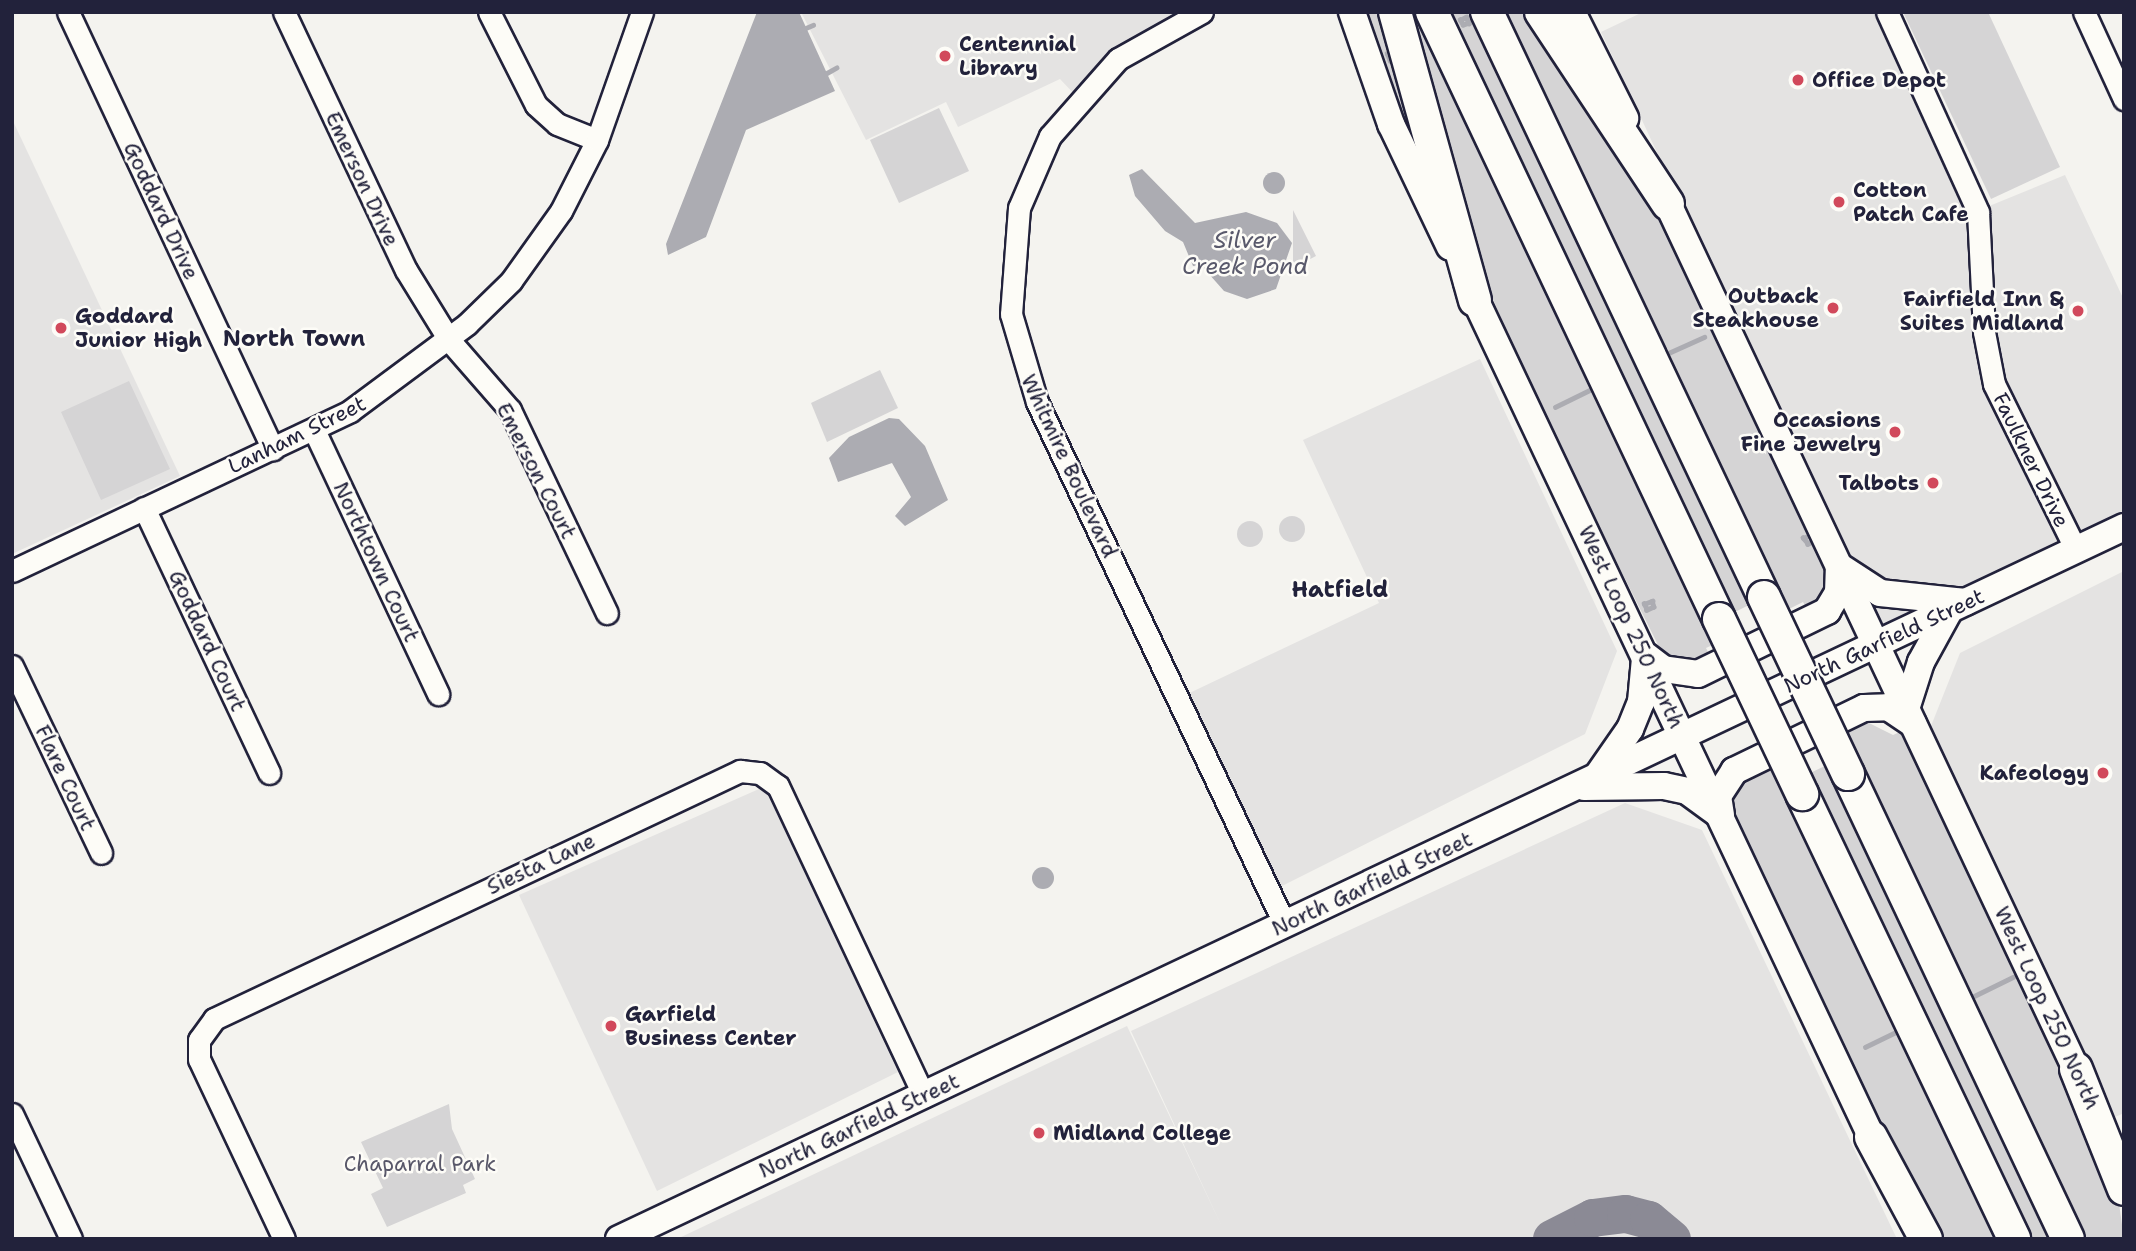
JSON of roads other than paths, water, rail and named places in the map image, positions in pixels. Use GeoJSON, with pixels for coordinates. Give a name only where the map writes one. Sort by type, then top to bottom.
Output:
{"type":"FeatureCollection","features":[{"type":"Feature","properties":{"kind":"highway"},"geometry":{"type":"LineString","coordinates":[[1395,12],[1475,300]]}},
{"type":"Feature","properties":{"kind":"highway"},"geometry":{"type":"LineString","coordinates":[[1432,12],[2014,1239]]}},
{"type":"Feature","properties":{"kind":"highway"},"geometry":{"type":"LineString","coordinates":[[1487,12],[2068,1239]]}},
{"type":"Feature","properties":{"kind":"highway"},"geometry":{"type":"LineString","coordinates":[[1541,12],[1668,204]]}},
{"type":"Feature","properties":{"kind":"highway"},"geometry":{"type":"LineString","coordinates":[[2076,1069],[2124,1189]]}},
{"type":"Feature","properties":{"kind":"highway"},"geometry":{"type":"LineString","coordinates":[[1871,1137],[1926,1239]]}},
{"type":"Feature","properties":{"kind":"main road","name":"West Loop 250 North"},"geometry":{"type":"LineString","coordinates":[[1352,12],[1391,124],[1646,656],[1920,1239]]}},
{"type":"Feature","properties":{"kind":"main road","name":"West Loop 250 North"},"geometry":{"type":"LineString","coordinates":[[1572,12],[1668,204],[2124,1170]]}},
{"type":"Feature","properties":{"kind":"main road","name":"North Garfield Street"},"geometry":{"type":"LineString","coordinates":[[620,1239],[2124,527]]}},
{"type":"Feature","properties":{"kind":"main road"},"geometry":{"type":"LineString","coordinates":[[1721,815],[1718,796],[1734,771],[1864,708],[1888,707],[1910,718],[1921,662],[1958,607],[1870,590],[1837,564]]}},
{"type":"Feature","properties":{"kind":"main road"},"geometry":{"type":"LineString","coordinates":[[1598,775],[1639,708],[1646,656],[1663,669],[1698,674],[1821,615],[1838,593],[1837,564]]}},
{"type":"Feature","properties":{"kind":"main road"},"geometry":{"type":"LineString","coordinates":[[1573,788],[1664,786],[1687,791],[1721,815]]}},
{"type":"Feature","properties":{"kind":"street","name":"Goddard Drive"},"geometry":{"type":"LineString","coordinates":[[68,12],[272,449]]}},
{"type":"Feature","properties":{"kind":"street","name":"Emerson Drive"},"geometry":{"type":"LineString","coordinates":[[284,12],[405,270],[449,340]]}},
{"type":"Feature","properties":{"kind":"street"},"geometry":{"type":"LineString","coordinates":[[489,12],[537,105],[557,124],[597,140]]}},
{"type":"Feature","properties":{"kind":"street","name":"Lanham Street"},"geometry":{"type":"LineString","coordinates":[[12,570],[314,430],[371,399],[449,340],[537,247],[597,140],[642,12]]}},
{"type":"Feature","properties":{"kind":"street","name":"Whitmire Boulevard"},"geometry":{"type":"LineString","coordinates":[[1202,12],[1118,59],[1050,136],[1019,208],[1011,314],[1037,402],[1285,925]]}},
{"type":"Feature","properties":{"kind":"street","name":"Faulkner Drive"},"geometry":{"type":"LineString","coordinates":[[1887,12],[1978,212],[1984,332],[1999,400],[2076,550]]}},
{"type":"Feature","properties":{"kind":"street"},"geometry":{"type":"LineString","coordinates":[[2084,12],[2124,99]]}},
{"type":"Feature","properties":{"kind":"street","name":"Emerson Court"},"geometry":{"type":"LineString","coordinates":[[449,340],[510,410],[607,613]]}},
{"type":"Feature","properties":{"kind":"street","name":"Northtown Court"},"geometry":{"type":"LineString","coordinates":[[314,430],[438,694]]}},
{"type":"Feature","properties":{"kind":"street","name":"Goddard Court"},"geometry":{"type":"LineString","coordinates":[[144,508],[269,773]]}},
{"type":"Feature","properties":{"kind":"street","name":"Flare Court"},"geometry":{"type":"LineString","coordinates":[[12,666],[101,853]]}},
{"type":"Feature","properties":{"kind":"street","name":"Siesta Lane"},"geometry":{"type":"LineString","coordinates":[[284,1239],[199,1059],[200,1040],[214,1019],[737,772],[760,773],[778,786],[924,1096]]}},
{"type":"Feature","properties":{"kind":"street"},"geometry":{"type":"LineString","coordinates":[[12,1114],[71,1239]]}},
{"type":"Feature","properties":{"kind":"water"},"geometry":{"type":"Polygon","coordinates":[[[757,12],[799,12],[835,91],[746,130],[706,237],[668,255],[666,244],[757,12]]]}},
{"type":"Feature","properties":{"kind":"water","name":"Silver Creek Pond"},"geometry":{"type":"Polygon","coordinates":[[[1142,169],[1195,223],[1246,212],[1277,223],[1292,243],[1276,289],[1247,299],[1224,291],[1201,265],[1193,266],[1183,242],[1165,231],[1135,196],[1129,175],[1142,169]]]}},
{"type":"Feature","properties":{"kind":"water"},"geometry":{"type":"Polygon","coordinates":[[[1274,172],[1282,175],[1285,183],[1282,191],[1274,194],[1266,191],[1263,183],[1266,175],[1274,172]]]}},
{"type":"Feature","properties":{"kind":"water"},"geometry":{"type":"Polygon","coordinates":[[[889,418],[899,419],[925,446],[948,500],[905,526],[895,516],[911,497],[892,463],[838,482],[829,458],[849,437],[889,418]]]}},
{"type":"Feature","properties":{"kind":"water"},"geometry":{"type":"Polygon","coordinates":[[[1043,867],[1051,870],[1054,878],[1051,886],[1043,889],[1035,886],[1032,878],[1035,870],[1043,867]]]}},
{"type":"Feature","properties":{"kind":"waterway"},"geometry":{"type":"LineString","coordinates":[[1466,17],[1469,23],[1463,25],[1460,20],[1466,17]]}},
{"type":"Feature","properties":{"kind":"waterway"},"geometry":{"type":"LineString","coordinates":[[801,30],[813,25]]}},
{"type":"Feature","properties":{"kind":"waterway"},"geometry":{"type":"LineString","coordinates":[[1394,51],[1396,59],[1390,61],[1387,54],[1394,51]]}},
{"type":"Feature","properties":{"kind":"waterway"},"geometry":{"type":"LineString","coordinates":[[825,74],[836,68]]}},
{"type":"Feature","properties":{"kind":"waterway"},"geometry":{"type":"LineString","coordinates":[[1664,355],[1704,337]]}},
{"type":"Feature","properties":{"kind":"waterway"},"geometry":{"type":"LineString","coordinates":[[1555,407],[1596,387]]}},
{"type":"Feature","properties":{"kind":"waterway"},"geometry":{"type":"LineString","coordinates":[[1811,535],[1814,541],[1808,544],[1803,538],[1811,535]]}},
{"type":"Feature","properties":{"kind":"waterway"},"geometry":{"type":"LineString","coordinates":[[1652,601],[1654,607],[1647,610],[1644,604],[1652,601]]}},
{"type":"Feature","properties":{"kind":"waterway"},"geometry":{"type":"LineString","coordinates":[[1968,999],[2013,977]]}},
{"type":"Feature","properties":{"kind":"waterway"},"geometry":{"type":"LineString","coordinates":[[1865,1047],[1900,1030]]}},
{"type":"Feature","properties":{"kind":"place","name":"Centennial Library"},"geometry":{"type":"Point","coordinates":[945,56]}},
{"type":"Feature","properties":{"kind":"place","name":"Office Depot"},"geometry":{"type":"Point","coordinates":[1798,80]}},
{"type":"Feature","properties":{"kind":"place","name":"Cotton Patch Cafe"},"geometry":{"type":"Point","coordinates":[1839,202]}},
{"type":"Feature","properties":{"kind":"place","name":"Outback Steakhouse"},"geometry":{"type":"Point","coordinates":[1833,308]}},
{"type":"Feature","properties":{"kind":"place","name":"Fairfield Inn & Suites Midland"},"geometry":{"type":"Point","coordinates":[2078,311]}},
{"type":"Feature","properties":{"kind":"place","name":"Goddard Junior High"},"geometry":{"type":"Point","coordinates":[61,328]}},
{"type":"Feature","properties":{"kind":"place","name":"Occasions Fine Jewelry"},"geometry":{"type":"Point","coordinates":[1895,432]}},
{"type":"Feature","properties":{"kind":"place","name":"Talbots"},"geometry":{"type":"Point","coordinates":[1933,483]}},
{"type":"Feature","properties":{"kind":"place","name":"Kafeology"},"geometry":{"type":"Point","coordinates":[2103,773]}},
{"type":"Feature","properties":{"kind":"place","name":"Garfield Business Center"},"geometry":{"type":"Point","coordinates":[611,1026]}},
{"type":"Feature","properties":{"kind":"place","name":"Midland College"},"geometry":{"type":"Point","coordinates":[1039,1133]}},
{"type":"Feature","properties":{"kind":"district","name":"North Town"},"geometry":{"type":"Point","coordinates":[294,338]}},
{"type":"Feature","properties":{"kind":"district","name":"Hatfield"},"geometry":{"type":"Point","coordinates":[1340,589]}},
{"type":"Feature","properties":{"kind":"park label","name":"Chaparral Park"},"geometry":{"type":"Point","coordinates":[420,1164]}}]}
